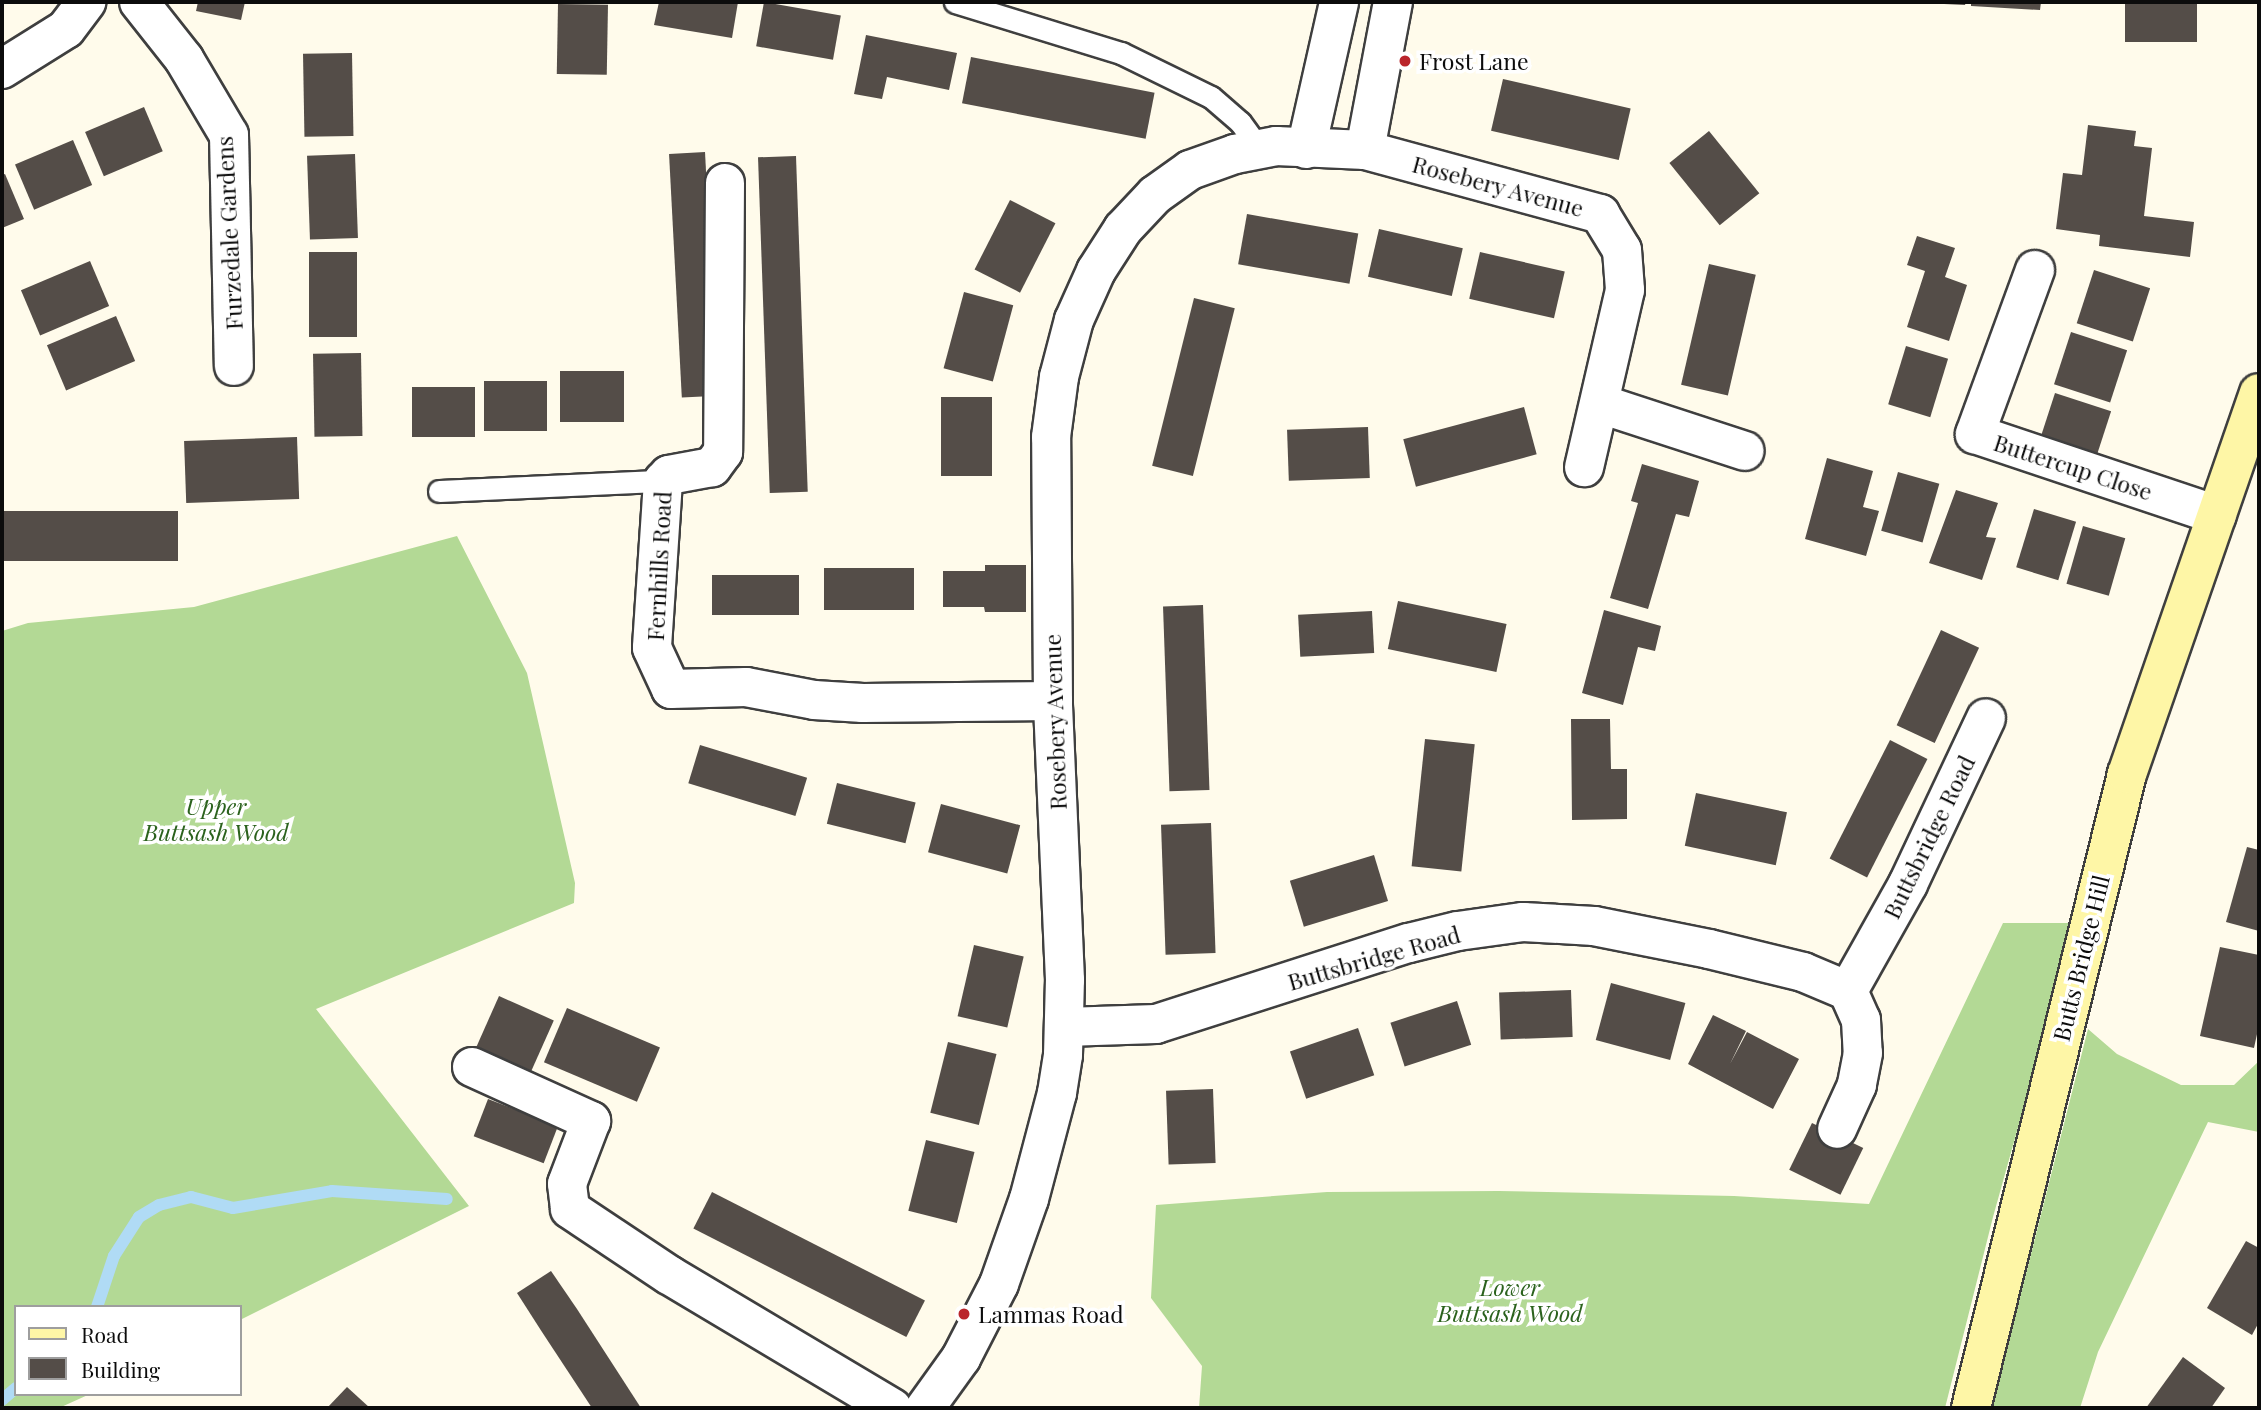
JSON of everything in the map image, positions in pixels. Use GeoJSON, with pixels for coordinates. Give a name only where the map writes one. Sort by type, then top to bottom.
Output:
{"type":"FeatureCollection","features":[{"type":"Feature","properties":{"kind":"street"},"geometry":{"type":"LineString","coordinates":[[2,69],[66,29],[86,2]]}},
{"type":"Feature","properties":{"kind":"street","name":"Furzedale Gardens"},"geometry":{"type":"LineString","coordinates":[[139,2],[184,59],[229,135],[234,366]]}},
{"type":"Feature","properties":{"kind":"street"},"geometry":{"type":"LineString","coordinates":[[1306,149],[1339,2]]}},
{"type":"Feature","properties":{"kind":"street"},"geometry":{"type":"LineString","coordinates":[[1365,150],[1393,2]]}},
{"type":"Feature","properties":{"kind":"street","name":"Rosebery Avenue"},"geometry":{"type":"LineString","coordinates":[[925,1408],[941,1389],[981,1324],[1014,1245],[1048,1135],[1061,1068],[1065,1027],[1065,939],[1053,701],[1051,437],[1059,377],[1084,295],[1123,229],[1155,195],[1190,170],[1259,148],[1365,150],[1600,214],[1622,250],[1625,290],[1601,404],[1584,467]]}},
{"type":"Feature","properties":{"kind":"street","name":"Fernhills Road"},"geometry":{"type":"LineString","coordinates":[[725,183],[723,452],[712,467],[701,471],[678,472],[663,481],[652,648],[671,689],[746,687],[814,700],[863,703],[1053,701]]}},
{"type":"Feature","properties":{"kind":"street","name":"Buttercup Close"},"geometry":{"type":"LineString","coordinates":[[2035,270],[1975,434],[2217,514]]}},
{"type":"Feature","properties":{"kind":"street","name":"Butts Bridge Hill"},"geometry":{"type":"LineString","coordinates":[[1971,1408],[2126,774],[2259,393]]}},
{"type":"Feature","properties":{"kind":"street"},"geometry":{"type":"LineString","coordinates":[[1601,404],[1745,452]]}},
{"type":"Feature","properties":{"kind":"street","name":"Buttsbridge Road"},"geometry":{"type":"LineString","coordinates":[[1065,1027],[1156,1024],[1409,943],[1458,931],[1523,922],[1594,926],[1639,933],[1803,972],[1848,991],[1914,873],[1986,718]]}},
{"type":"Feature","properties":{"kind":"street"},"geometry":{"type":"LineString","coordinates":[[1837,1129],[1857,1085],[1863,1053],[1861,1020],[1848,991]]}},
{"type":"Feature","properties":{"kind":"street"},"geometry":{"type":"LineString","coordinates":[[472,1067],[591,1121],[567,1184],[570,1209],[686,1285],[892,1408]]}},
{"type":"Feature","properties":{"kind":"lane"},"geometry":{"type":"LineString","coordinates":[[955,2],[1133,58],[1212,97],[1240,122],[1259,148]]}},
{"type":"Feature","properties":{"kind":"lane"},"geometry":{"type":"LineString","coordinates":[[439,491],[663,481]]}},
{"type":"Feature","properties":{"kind":"green space","name":"Upper Buttsash Wood"},"geometry":{"type":"Polygon","coordinates":[[[457,536],[527,673],[575,883],[574,903],[316,1009],[469,1206],[242,1319],[242,1305],[14,1305],[14,1396],[86,1396],[59,1408],[2,1408],[2,631],[28,623],[194,607],[457,536]]]}},
{"type":"Feature","properties":{"kind":"green space","name":"Lower Buttsash Wood"},"geometry":{"type":"Polygon","coordinates":[[[2003,923],[2075,923],[1993,1217],[1945,1408],[1199,1408],[1202,1366],[1151,1298],[1156,1205],[1327,1192],[1499,1191],[1734,1196],[1869,1204],[2003,923]]]}},
{"type":"Feature","properties":{"kind":"green space"},"geometry":{"type":"Polygon","coordinates":[[[2088,1029],[2117,1054],[2181,1085],[2234,1085],[2259,1061],[2259,1132],[2208,1122],[2098,1352],[2080,1408],[1992,1408],[2088,1029]]]}},
{"type":"Feature","properties":{"kind":"building"},"geometry":{"type":"Polygon","coordinates":[[[198,2],[245,2],[241,20],[196,11],[198,2]]]}},
{"type":"Feature","properties":{"kind":"building"},"geometry":{"type":"Polygon","coordinates":[[[659,2],[738,2],[732,38],[654,25],[659,2]]]}},
{"type":"Feature","properties":{"kind":"building"},"geometry":{"type":"Polygon","coordinates":[[[764,2],[841,16],[833,60],[756,46],[764,2]]]}},
{"type":"Feature","properties":{"kind":"building"},"geometry":{"type":"Polygon","coordinates":[[[1944,2],[1966,2],[1965,5],[1944,2]]]}},
{"type":"Feature","properties":{"kind":"building"},"geometry":{"type":"Polygon","coordinates":[[[1971,2],[2041,2],[2040,10],[1971,6],[1971,2]]]}},
{"type":"Feature","properties":{"kind":"building"},"geometry":{"type":"Polygon","coordinates":[[[2125,2],[2197,2],[2197,42],[2125,42],[2125,2]]]}},
{"type":"Feature","properties":{"kind":"building"},"geometry":{"type":"Polygon","coordinates":[[[558,4],[608,5],[607,75],[557,74],[558,4]]]}},
{"type":"Feature","properties":{"kind":"building"},"geometry":{"type":"Polygon","coordinates":[[[866,35],[957,53],[949,90],[887,77],[882,99],[854,94],[866,35]]]}},
{"type":"Feature","properties":{"kind":"building"},"geometry":{"type":"Polygon","coordinates":[[[352,53],[353,136],[304,137],[303,54],[352,53]]]}},
{"type":"Feature","properties":{"kind":"building"},"geometry":{"type":"Polygon","coordinates":[[[971,57],[1155,93],[1146,139],[962,103],[971,57]]]}},
{"type":"Feature","properties":{"kind":"building"},"geometry":{"type":"Polygon","coordinates":[[[1503,79],[1631,108],[1619,160],[1491,131],[1503,79]]]}},
{"type":"Feature","properties":{"kind":"building"},"geometry":{"type":"Polygon","coordinates":[[[144,107],[163,151],[104,176],[85,132],[144,107]]]}},
{"type":"Feature","properties":{"kind":"building"},"geometry":{"type":"Polygon","coordinates":[[[2088,125],[2136,131],[2134,146],[2152,148],[2144,216],[2194,222],[2190,257],[2099,246],[2100,235],[2056,229],[2063,173],[2082,175],[2088,125]]]}},
{"type":"Feature","properties":{"kind":"building"},"geometry":{"type":"Polygon","coordinates":[[[1709,131],[1759,193],[1720,225],[1669,163],[1709,131]]]}},
{"type":"Feature","properties":{"kind":"building"},"geometry":{"type":"Polygon","coordinates":[[[73,140],[92,185],[34,210],[15,165],[73,140]]]}},
{"type":"Feature","properties":{"kind":"building"},"geometry":{"type":"Polygon","coordinates":[[[705,152],[718,396],[682,398],[669,154],[705,152]]]}},
{"type":"Feature","properties":{"kind":"building"},"geometry":{"type":"Polygon","coordinates":[[[355,154],[358,238],[310,240],[307,156],[355,154]]]}},
{"type":"Feature","properties":{"kind":"building"},"geometry":{"type":"Polygon","coordinates":[[[796,156],[808,492],[770,493],[758,157],[796,156]]]}},
{"type":"Feature","properties":{"kind":"building"},"geometry":{"type":"Polygon","coordinates":[[[5,174],[24,219],[2,228],[2,175],[5,174]]]}},
{"type":"Feature","properties":{"kind":"building"},"geometry":{"type":"Polygon","coordinates":[[[1010,200],[1055,223],[1020,293],[975,269],[1010,200]]]}},
{"type":"Feature","properties":{"kind":"building"},"geometry":{"type":"Polygon","coordinates":[[[1247,214],[1358,234],[1349,284],[1238,264],[1247,214]]]}},
{"type":"Feature","properties":{"kind":"building"},"geometry":{"type":"Polygon","coordinates":[[[1379,229],[1463,248],[1452,296],[1368,277],[1379,229]]]}},
{"type":"Feature","properties":{"kind":"building"},"geometry":{"type":"Polygon","coordinates":[[[1917,236],[1955,248],[1945,277],[1967,285],[1949,341],[1907,327],[1925,271],[1907,265],[1917,236]]]}},
{"type":"Feature","properties":{"kind":"building"},"geometry":{"type":"Polygon","coordinates":[[[309,252],[357,252],[357,337],[309,337],[309,252]]]}},
{"type":"Feature","properties":{"kind":"building"},"geometry":{"type":"Polygon","coordinates":[[[1480,252],[1565,272],[1554,318],[1469,299],[1480,252]]]}},
{"type":"Feature","properties":{"kind":"building"},"geometry":{"type":"Polygon","coordinates":[[[90,261],[109,306],[40,335],[21,290],[90,261]]]}},
{"type":"Feature","properties":{"kind":"building"},"geometry":{"type":"Polygon","coordinates":[[[1709,264],[1756,275],[1728,396],[1681,385],[1709,264]]]}},
{"type":"Feature","properties":{"kind":"building"},"geometry":{"type":"Polygon","coordinates":[[[2094,270],[2150,288],[2133,341],[2077,323],[2094,270]]]}},
{"type":"Feature","properties":{"kind":"building"},"geometry":{"type":"Polygon","coordinates":[[[964,292],[1013,305],[993,382],[944,368],[964,292]]]}},
{"type":"Feature","properties":{"kind":"building"},"geometry":{"type":"Polygon","coordinates":[[[1194,298],[1235,308],[1193,476],[1152,466],[1194,298]]]}},
{"type":"Feature","properties":{"kind":"building"},"geometry":{"type":"Polygon","coordinates":[[[116,316],[135,361],[66,390],[47,345],[116,316]]]}},
{"type":"Feature","properties":{"kind":"building"},"geometry":{"type":"Polygon","coordinates":[[[2071,332],[2127,350],[2110,403],[2054,384],[2071,332]]]}},
{"type":"Feature","properties":{"kind":"building"},"geometry":{"type":"Polygon","coordinates":[[[1906,346],[1948,359],[1930,417],[1888,404],[1906,346]]]}},
{"type":"Feature","properties":{"kind":"building"},"geometry":{"type":"Polygon","coordinates":[[[361,353],[362,436],[314,437],[313,354],[361,353]]]}},
{"type":"Feature","properties":{"kind":"building"},"geometry":{"type":"Polygon","coordinates":[[[560,371],[624,371],[624,422],[560,422],[560,371]]]}},
{"type":"Feature","properties":{"kind":"building"},"geometry":{"type":"Polygon","coordinates":[[[484,381],[547,381],[547,431],[484,431],[484,381]]]}},
{"type":"Feature","properties":{"kind":"building"},"geometry":{"type":"Polygon","coordinates":[[[412,387],[475,387],[475,437],[412,437],[412,387]]]}},
{"type":"Feature","properties":{"kind":"building"},"geometry":{"type":"Polygon","coordinates":[[[2055,393],[2111,411],[2094,464],[2038,446],[2055,393]]]}},
{"type":"Feature","properties":{"kind":"building"},"geometry":{"type":"Polygon","coordinates":[[[941,397],[992,397],[992,476],[941,476],[941,397]]]}},
{"type":"Feature","properties":{"kind":"building"},"geometry":{"type":"Polygon","coordinates":[[[1524,407],[1537,454],[1416,487],[1403,439],[1524,407]]]}},
{"type":"Feature","properties":{"kind":"building"},"geometry":{"type":"Polygon","coordinates":[[[1368,427],[1370,478],[1289,481],[1287,430],[1368,427]]]}},
{"type":"Feature","properties":{"kind":"building"},"geometry":{"type":"Polygon","coordinates":[[[297,437],[299,499],[186,503],[184,441],[297,437]]]}},
{"type":"Feature","properties":{"kind":"building"},"geometry":{"type":"Polygon","coordinates":[[[1827,458],[1873,471],[1863,507],[1879,511],[1866,556],[1805,539],[1827,458]]]}},
{"type":"Feature","properties":{"kind":"building"},"geometry":{"type":"Polygon","coordinates":[[[1642,464],[1699,481],[1689,517],[1676,514],[1648,609],[1610,598],[1638,503],[1631,501],[1642,464]]]}},
{"type":"Feature","properties":{"kind":"building"},"geometry":{"type":"Polygon","coordinates":[[[1898,472],[1939,484],[1923,542],[1881,531],[1898,472]]]}},
{"type":"Feature","properties":{"kind":"building"},"geometry":{"type":"Polygon","coordinates":[[[1956,490],[1998,503],[1986,537],[1996,538],[1982,580],[1929,563],[1956,490]]]}},
{"type":"Feature","properties":{"kind":"building"},"geometry":{"type":"Polygon","coordinates":[[[2034,509],[2076,522],[2058,580],[2016,567],[2034,509]]]}},
{"type":"Feature","properties":{"kind":"building"},"geometry":{"type":"Polygon","coordinates":[[[2,511],[178,511],[178,561],[2,561],[2,511]]]}},
{"type":"Feature","properties":{"kind":"building"},"geometry":{"type":"Polygon","coordinates":[[[2083,526],[2125,538],[2109,596],[2066,584],[2083,526]]]}},
{"type":"Feature","properties":{"kind":"building"},"geometry":{"type":"Polygon","coordinates":[[[985,565],[1026,565],[1026,612],[985,612],[984,607],[943,607],[943,571],[985,571],[985,565]]]}},
{"type":"Feature","properties":{"kind":"building"},"geometry":{"type":"Polygon","coordinates":[[[824,568],[914,568],[914,610],[824,610],[824,568]]]}},
{"type":"Feature","properties":{"kind":"building"},"geometry":{"type":"Polygon","coordinates":[[[712,575],[799,575],[799,615],[712,615],[712,575]]]}},
{"type":"Feature","properties":{"kind":"building"},"geometry":{"type":"Polygon","coordinates":[[[1398,601],[1507,624],[1496,672],[1388,649],[1398,601]]]}},
{"type":"Feature","properties":{"kind":"building"},"geometry":{"type":"Polygon","coordinates":[[[1203,605],[1209,790],[1169,791],[1163,606],[1203,605]]]}},
{"type":"Feature","properties":{"kind":"building"},"geometry":{"type":"Polygon","coordinates":[[[1604,610],[1661,626],[1655,651],[1638,647],[1623,705],[1582,693],[1604,610]]]}},
{"type":"Feature","properties":{"kind":"building"},"geometry":{"type":"Polygon","coordinates":[[[1372,611],[1374,653],[1300,657],[1298,615],[1372,611]]]}},
{"type":"Feature","properties":{"kind":"building"},"geometry":{"type":"Polygon","coordinates":[[[1941,630],[1979,648],[1935,743],[1897,725],[1941,630]]]}},
{"type":"Feature","properties":{"kind":"building"},"geometry":{"type":"Polygon","coordinates":[[[1571,719],[1610,719],[1611,769],[1627,769],[1627,819],[1572,820],[1571,719]]]}},
{"type":"Feature","properties":{"kind":"building"},"geometry":{"type":"Polygon","coordinates":[[[1425,739],[1475,744],[1461,872],[1412,866],[1425,739]]]}},
{"type":"Feature","properties":{"kind":"building"},"geometry":{"type":"Polygon","coordinates":[[[1890,740],[1927,759],[1867,878],[1830,859],[1890,740]]]}},
{"type":"Feature","properties":{"kind":"building"},"geometry":{"type":"Polygon","coordinates":[[[700,745],[807,778],[795,816],[688,783],[700,745]]]}},
{"type":"Feature","properties":{"kind":"building"},"geometry":{"type":"Polygon","coordinates":[[[837,783],[916,803],[905,843],[827,824],[837,783]]]}},
{"type":"Feature","properties":{"kind":"building"},"geometry":{"type":"Polygon","coordinates":[[[1696,793],[1787,812],[1776,865],[1685,846],[1696,793]]]}},
{"type":"Feature","properties":{"kind":"building"},"geometry":{"type":"Polygon","coordinates":[[[941,804],[1020,825],[1007,874],[928,852],[941,804]]]}},
{"type":"Feature","properties":{"kind":"building"},"geometry":{"type":"Polygon","coordinates":[[[1211,823],[1216,953],[1166,955],[1161,825],[1211,823]]]}},
{"type":"Feature","properties":{"kind":"building"},"geometry":{"type":"Polygon","coordinates":[[[2247,847],[2259,850],[2259,931],[2226,922],[2247,847]]]}},
{"type":"Feature","properties":{"kind":"building"},"geometry":{"type":"Polygon","coordinates":[[[1374,855],[1388,901],[1304,927],[1290,881],[1374,855]]]}},
{"type":"Feature","properties":{"kind":"building"},"geometry":{"type":"Polygon","coordinates":[[[974,945],[1024,956],[1007,1028],[958,1016],[974,945]]]}},
{"type":"Feature","properties":{"kind":"building"},"geometry":{"type":"Polygon","coordinates":[[[2220,947],[2259,955],[2259,1025],[2254,1048],[2200,1036],[2220,947]]]}},
{"type":"Feature","properties":{"kind":"building"},"geometry":{"type":"Polygon","coordinates":[[[1611,983],[1685,1003],[1670,1060],[1596,1040],[1611,983]]]}},
{"type":"Feature","properties":{"kind":"building"},"geometry":{"type":"Polygon","coordinates":[[[1571,990],[1573,1037],[1501,1039],[1499,993],[1571,990]]]}},
{"type":"Feature","properties":{"kind":"building"},"geometry":{"type":"Polygon","coordinates":[[[499,996],[554,1020],[530,1074],[475,1050],[499,996]]]}},
{"type":"Feature","properties":{"kind":"building"},"geometry":{"type":"Polygon","coordinates":[[[1457,1001],[1471,1045],[1405,1066],[1390,1023],[1457,1001]]]}},
{"type":"Feature","properties":{"kind":"building"},"geometry":{"type":"Polygon","coordinates":[[[567,1008],[660,1047],[637,1102],[544,1062],[567,1008]]]}},
{"type":"Feature","properties":{"kind":"building"},"geometry":{"type":"Polygon","coordinates":[[[1713,1015],[1746,1031],[1730,1064],[1747,1032],[1799,1059],[1773,1109],[1688,1064],[1713,1015]]]}},
{"type":"Feature","properties":{"kind":"building"},"geometry":{"type":"Polygon","coordinates":[[[1358,1028],[1374,1075],[1306,1099],[1290,1051],[1358,1028]]]}},
{"type":"Feature","properties":{"kind":"building"},"geometry":{"type":"Polygon","coordinates":[[[948,1042],[997,1054],[979,1125],[930,1113],[948,1042]]]}},
{"type":"Feature","properties":{"kind":"building"},"geometry":{"type":"Polygon","coordinates":[[[1213,1089],[1216,1163],[1169,1165],[1166,1091],[1213,1089]]]}},
{"type":"Feature","properties":{"kind":"building"},"geometry":{"type":"Polygon","coordinates":[[[488,1099],[558,1126],[544,1163],[474,1136],[488,1099]]]}},
{"type":"Feature","properties":{"kind":"building"},"geometry":{"type":"Polygon","coordinates":[[[1812,1123],[1863,1148],[1840,1195],[1789,1170],[1812,1123]]]}},
{"type":"Feature","properties":{"kind":"building"},"geometry":{"type":"Polygon","coordinates":[[[926,1140],[975,1152],[957,1223],[908,1211],[926,1140]]]}},
{"type":"Feature","properties":{"kind":"building"},"geometry":{"type":"Polygon","coordinates":[[[712,1192],[925,1301],[906,1337],[693,1229],[712,1192]]]}},
{"type":"Feature","properties":{"kind":"building"},"geometry":{"type":"Polygon","coordinates":[[[2246,1241],[2259,1248],[2259,1322],[2252,1335],[2207,1308],[2246,1241]]]}},
{"type":"Feature","properties":{"kind":"building"},"geometry":{"type":"Polygon","coordinates":[[[551,1271],[641,1408],[592,1408],[542,1332],[517,1293],[551,1271]]]}},
{"type":"Feature","properties":{"kind":"building"},"geometry":{"type":"Polygon","coordinates":[[[2183,1357],[2225,1388],[2211,1408],[2146,1408],[2183,1357]]]}},
{"type":"Feature","properties":{"kind":"building"},"geometry":{"type":"Polygon","coordinates":[[[347,1387],[370,1408],[327,1408],[347,1387]]]}},
{"type":"Feature","properties":{"kind":"waterway"},"geometry":{"type":"LineString","coordinates":[[98,1305],[114,1256],[139,1217],[159,1205],[191,1197],[233,1208],[332,1191],[447,1199]]}},
{"type":"Feature","properties":{"kind":"waterway"},"geometry":{"type":"LineString","coordinates":[[2,1400],[14,1390]]}},
{"type":"Feature","properties":{"kind":"place","name":"Frost Lane"},"geometry":{"type":"Point","coordinates":[1405,61]}},
{"type":"Feature","properties":{"kind":"place","name":"Lammas Road"},"geometry":{"type":"Point","coordinates":[964,1314]}}]}
